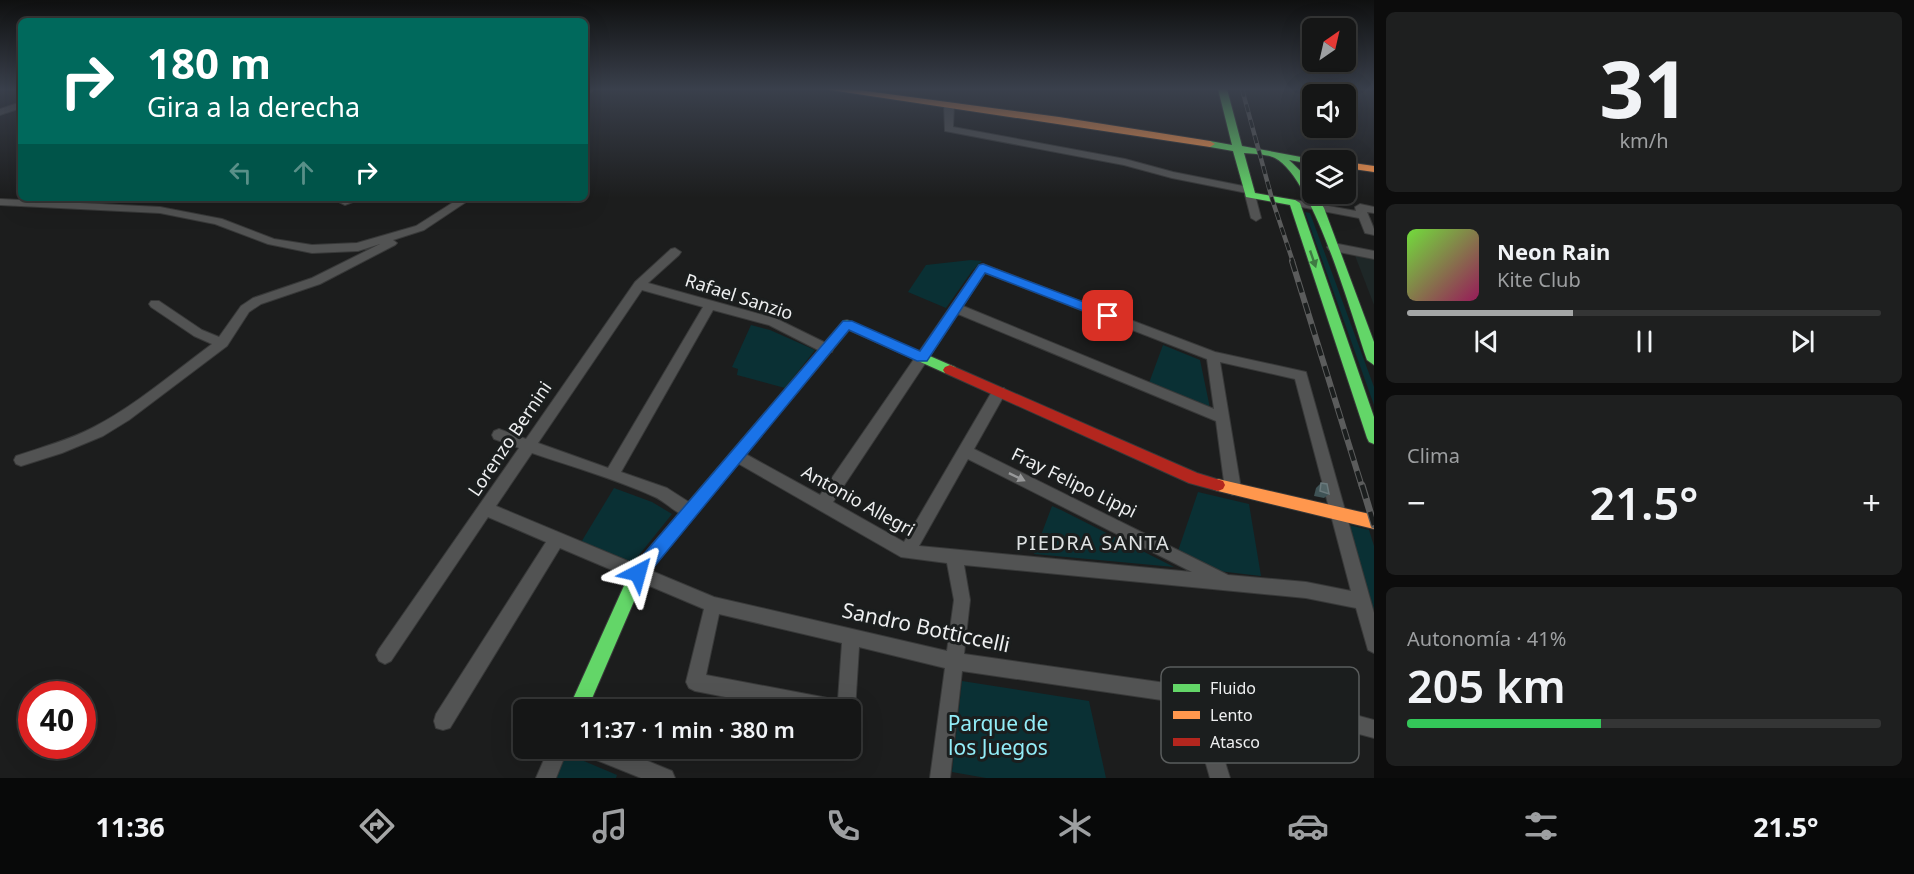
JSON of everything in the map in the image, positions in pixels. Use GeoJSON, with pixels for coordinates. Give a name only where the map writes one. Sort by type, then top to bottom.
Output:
{"type":"FeatureCollection","features":[{"type":"Feature","properties":{"kind":"street"},"geometry":{"type":"LineString","coordinates":[[948,125],[948,129],[1125,162],[1295,203],[1362,214]]}},
{"type":"Feature","properties":{"kind":"street"},"geometry":{"type":"LineString","coordinates":[[1091,125],[1302,159]]}},
{"type":"Feature","properties":{"kind":"street"},"geometry":{"type":"LineString","coordinates":[[1232,125],[1256,218]]}},
{"type":"Feature","properties":{"kind":"street"},"geometry":{"type":"LineString","coordinates":[[1279,156],[1298,174],[1319,208],[1374,360]]}},
{"type":"Feature","properties":{"kind":"street"},"geometry":{"type":"LineString","coordinates":[[1356,166],[1374,169]]}},
{"type":"Feature","properties":{"kind":"street"},"geometry":{"type":"LineString","coordinates":[[1298,174],[1302,168]]}},
{"type":"Feature","properties":{"kind":"street"},"geometry":{"type":"LineString","coordinates":[[21,460],[57,449],[98,432],[133,410],[222,343],[245,309],[257,301],[316,281],[365,258],[462,201]]}},
{"type":"Feature","properties":{"kind":"street"},"geometry":{"type":"LineString","coordinates":[[0,202],[160,210],[218,221],[272,242],[312,249],[358,248],[414,230]]}},
{"type":"Feature","properties":{"kind":"street"},"geometry":{"type":"LineString","coordinates":[[1295,203],[1373,434]]}},
{"type":"Feature","properties":{"kind":"street"},"geometry":{"type":"LineString","coordinates":[[1374,210],[1360,207],[1369,231],[1374,231]]}},
{"type":"Feature","properties":{"kind":"street"},"geometry":{"type":"LineString","coordinates":[[1333,247],[1374,255]]}},
{"type":"Feature","properties":{"kind":"street","name":"Lorenzo Bernini"},"geometry":{"type":"LineString","coordinates":[[385,655],[639,285],[675,252]]}},
{"type":"Feature","properties":{"kind":"street"},"geometry":{"type":"LineString","coordinates":[[823,504],[983,268],[1213,356],[1301,375],[1374,644]]}},
{"type":"Feature","properties":{"kind":"street","name":"Rafael Sanzio"},"geometry":{"type":"LineString","coordinates":[[639,285],[773,322],[827,349]]}},
{"type":"Feature","properties":{"kind":"street"},"geometry":{"type":"LineString","coordinates":[[155,304],[198,333],[222,343]]}},
{"type":"Feature","properties":{"kind":"street"},"geometry":{"type":"LineString","coordinates":[[612,475],[710,305]]}},
{"type":"Feature","properties":{"kind":"street"},"geometry":{"type":"LineString","coordinates":[[956,308],[1222,418]]}},
{"type":"Feature","properties":{"kind":"street"},"geometry":{"type":"LineString","coordinates":[[582,699],[638,573],[847,324],[1194,479],[1374,522]]}},
{"type":"Feature","properties":{"kind":"street"},"geometry":{"type":"LineString","coordinates":[[1213,356],[1233,489]]}},
{"type":"Feature","properties":{"kind":"street"},"geometry":{"type":"LineString","coordinates":[[907,552],[999,392]]}},
{"type":"Feature","properties":{"kind":"street"},"geometry":{"type":"LineString","coordinates":[[499,435],[662,493],[690,511]]}},
{"type":"Feature","properties":{"kind":"street","name":"Fray Felipo Lippi"},"geometry":{"type":"LineString","coordinates":[[965,451],[1230,583]]}},
{"type":"Feature","properties":{"kind":"street","name":"Antonio Allegri"},"geometry":{"type":"LineString","coordinates":[[736,456],[907,552],[1306,590],[1362,601]]}},
{"type":"Feature","properties":{"kind":"street","name":"Sandro Botticcelli"},"geometry":{"type":"LineString","coordinates":[[485,509],[713,605],[954,661],[1161,691]]}},
{"type":"Feature","properties":{"kind":"street"},"geometry":{"type":"LineString","coordinates":[[443,721],[557,539]]}},
{"type":"Feature","properties":{"kind":"street"},"geometry":{"type":"LineString","coordinates":[[940,778],[962,600],[954,556]]}},
{"type":"Feature","properties":{"kind":"street"},"geometry":{"type":"LineString","coordinates":[[713,605],[695,682],[785,699]]}},
{"type":"Feature","properties":{"kind":"street"},"geometry":{"type":"LineString","coordinates":[[845,699],[851,637]]}},
{"type":"Feature","properties":{"kind":"street","name":"Sandro Botticcelli"},"geometry":{"type":"LineString","coordinates":[[1359,725],[1374,729]]}},
{"type":"Feature","properties":{"kind":"street"},"geometry":{"type":"LineString","coordinates":[[546,778],[554,759]]}},
{"type":"Feature","properties":{"kind":"street"},"geometry":{"type":"LineString","coordinates":[[618,759],[664,778]]}},
{"type":"Feature","properties":{"kind":"street"},"geometry":{"type":"LineString","coordinates":[[1216,763],[1220,778]]}},
{"type":"Feature","properties":{"kind":"shaded area"},"geometry":{"type":"Polygon","coordinates":[[[1354,253],[1374,256],[1374,305],[1354,253]]]}},
{"type":"Feature","properties":{"kind":"green space"},"geometry":{"type":"Polygon","coordinates":[[[1305,212],[1310,213],[1374,387],[1374,405],[1305,212]]]}},
{"type":"Feature","properties":{"kind":"green space"},"geometry":{"type":"Polygon","coordinates":[[[982,261],[972,271],[946,308],[908,292],[926,265],[982,261]]]}},
{"type":"Feature","properties":{"kind":"green space"},"geometry":{"type":"Polygon","coordinates":[[[751,325],[770,330],[815,350],[785,388],[737,375],[738,369],[732,367],[751,325]]]}},
{"type":"Feature","properties":{"kind":"green space"},"geometry":{"type":"Polygon","coordinates":[[[1163,345],[1200,360],[1210,408],[1149,383],[1163,345]]]}},
{"type":"Feature","properties":{"kind":"green space"},"geometry":{"type":"Polygon","coordinates":[[[614,488],[652,502],[672,514],[631,565],[580,544],[614,488]]]}},
{"type":"Feature","properties":{"kind":"green space"},"geometry":{"type":"Polygon","coordinates":[[[1198,492],[1249,504],[1261,576],[1218,571],[1178,551],[1198,492]]]}},
{"type":"Feature","properties":{"kind":"green space"},"geometry":{"type":"Polygon","coordinates":[[[1052,506],[1061,510],[1174,567],[1034,554],[1052,506]]]}},
{"type":"Feature","properties":{"kind":"green space"},"geometry":{"type":"Polygon","coordinates":[[[1349,525],[1369,530],[1374,546],[1374,612],[1349,525]]]}},
{"type":"Feature","properties":{"kind":"green space","name":"Parque de los Juegos"},"geometry":{"type":"Polygon","coordinates":[[[962,681],[1089,701],[1106,778],[986,778],[952,772],[962,681]]]}},
{"type":"Feature","properties":{"kind":"green space"},"geometry":{"type":"Polygon","coordinates":[[[562,759],[579,759],[617,775],[616,778],[554,778],[562,759]]]}},
{"type":"Feature","properties":{"kind":"building"},"geometry":{"type":"Polygon","coordinates":[[[1321,483],[1327,484],[1329,494],[1320,491],[1321,483]]]}},
{"type":"Feature","properties":{"kind":"railway"},"geometry":{"type":"LineString","coordinates":[[1252,125],[1272,199],[1293,262]]}},
{"type":"Feature","properties":{"kind":"railway"},"geometry":{"type":"LineString","coordinates":[[1292,261],[1362,487]]}},
{"type":"Feature","properties":{"kind":"railway"},"geometry":{"type":"LineString","coordinates":[[1362,485],[1374,525]]}},
{"type":"Feature","properties":{"kind":"traffic: fast"},"geometry":{"type":"LineString","coordinates":[[1232,125],[1250,195],[1295,203],[1374,438]]}},
{"type":"Feature","properties":{"kind":"traffic: fast"},"geometry":{"type":"LineString","coordinates":[[1210,144],[1302,159]]}},
{"type":"Feature","properties":{"kind":"traffic: fast"},"geometry":{"type":"LineString","coordinates":[[1279,156],[1298,174],[1319,208],[1374,360]]}},
{"type":"Feature","properties":{"kind":"traffic: fast"},"geometry":{"type":"LineString","coordinates":[[582,699],[638,573],[847,324],[950,370]]}},
{"type":"Feature","properties":{"kind":"traffic: slow"},"geometry":{"type":"LineString","coordinates":[[1092,125],[1210,144]]}},
{"type":"Feature","properties":{"kind":"traffic: slow"},"geometry":{"type":"LineString","coordinates":[[1356,166],[1374,169]]}},
{"type":"Feature","properties":{"kind":"traffic: slow"},"geometry":{"type":"LineString","coordinates":[[1218,485],[1374,522]]}},
{"type":"Feature","properties":{"kind":"traffic: jam"},"geometry":{"type":"LineString","coordinates":[[950,370],[1194,479],[1218,485]]}},
{"type":"Feature","properties":{"kind":"district","name":"PIEDRA SANTA"},"geometry":{"type":"Point","coordinates":[1093,543]}},
{"type":"Feature","properties":{"kind":"route"},"geometry":{"type":"LineString","coordinates":[[638,573],[847,324],[922,358],[983,268],[1108,316]]}}]}
